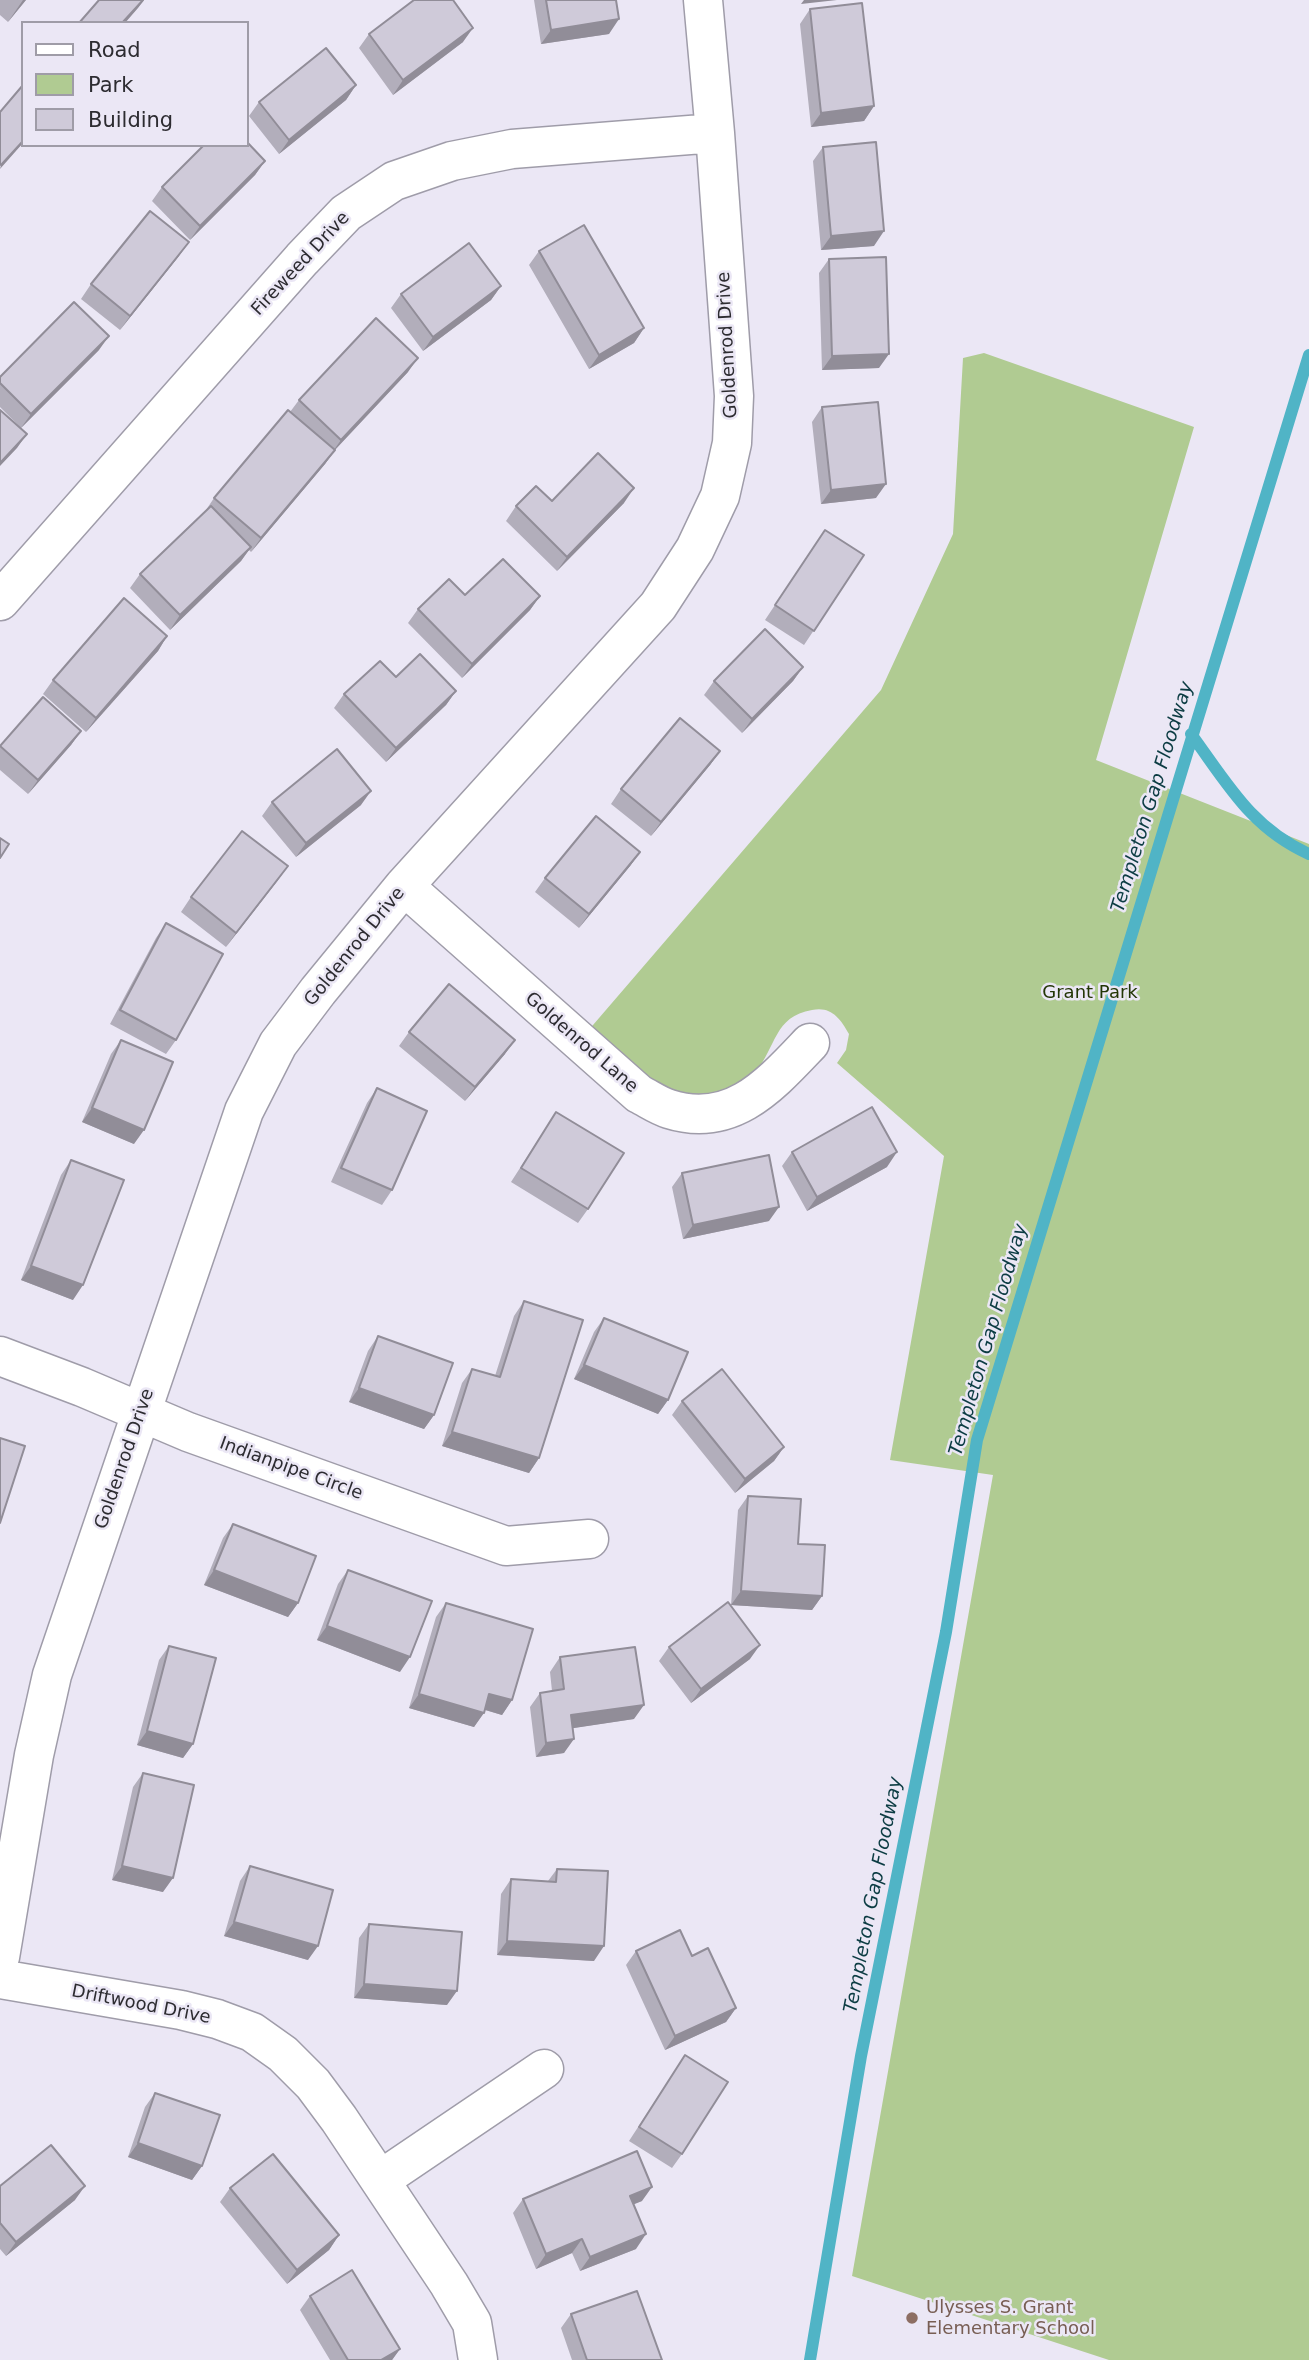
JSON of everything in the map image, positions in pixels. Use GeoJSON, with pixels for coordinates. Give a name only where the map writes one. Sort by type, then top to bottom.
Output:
{"type":"FeatureCollection","features":[{"type":"Feature","properties":{"kind":"street","name":"Goldenrod Drive"},"geometry":{"type":"LineString","coordinates":[[0,1957],[34,1755],[52,1675],[244,1111],[278,1044],[318,990],[404,886],[657,606],[695,550],[720,496],[732,443],[734,396],[703,0]]}},
{"type":"Feature","properties":{"kind":"street","name":"Fireweed Drive"},"geometry":{"type":"LineString","coordinates":[[0,601],[302,259],[346,213],[394,181],[452,161],[512,149],[715,134]]}},
{"type":"Feature","properties":{"kind":"street","name":"Goldenrod Lane"},"geometry":{"type":"LineString","coordinates":[[404,886],[639,1094],[668,1109],[703,1116],[745,1104],[774,1081],[810,1043]]}},
{"type":"Feature","properties":{"kind":"street","name":"Indianpipe Circle"},"geometry":{"type":"LineString","coordinates":[[0,1356],[188,1432],[506,1546],[589,1539]]}},
{"type":"Feature","properties":{"kind":"street","name":"Driftwood Drive"},"geometry":{"type":"LineString","coordinates":[[0,1979],[181,2010],[216,2019],[252,2032],[283,2053],[313,2084],[339,2119],[450,2284],[472,2323],[478,2360]]}},
{"type":"Feature","properties":{"kind":"street"},"geometry":{"type":"LineString","coordinates":[[380,2180],[544,2068]]}},
{"type":"Feature","properties":{"kind":"green space","name":"Grant Park"},"geometry":{"type":"Polygon","coordinates":[[[984,353],[1194,427],[1096,760],[1309,844],[1309,2360],[1109,2360],[852,2276],[993,1475],[890,1460],[944,1156],[837,1063],[846,1050],[849,1034],[838,1018],[825,1010],[800,1013],[790,1019],[777,1034],[763,1062],[751,1077],[730,1090],[700,1102],[648,1083],[587,1032],[881,690],[953,534],[963,358],[984,353]]]}},
{"type":"Feature","properties":{"kind":"building"},"geometry":{"type":"Polygon","coordinates":[[[99,0],[143,0],[124,21],[81,21],[99,0]]]}},
{"type":"Feature","properties":{"kind":"building"},"geometry":{"type":"Polygon","coordinates":[[[414,0],[453,0],[473,28],[403,80],[369,34],[414,0]]]}},
{"type":"Feature","properties":{"kind":"building"},"geometry":{"type":"Polygon","coordinates":[[[546,0],[616,0],[619,19],[551,30],[546,0]]]}},
{"type":"Feature","properties":{"kind":"building"},"geometry":{"type":"Polygon","coordinates":[[[862,3],[874,106],[821,113],[810,9],[862,3]]]}},
{"type":"Feature","properties":{"kind":"building"},"geometry":{"type":"Polygon","coordinates":[[[326,48],[356,85],[289,140],[259,102],[326,48]]]}},
{"type":"Feature","properties":{"kind":"building"},"geometry":{"type":"Polygon","coordinates":[[[21,87],[21,143],[1,165],[0,164],[0,112],[21,87]]]}},
{"type":"Feature","properties":{"kind":"building"},"geometry":{"type":"Polygon","coordinates":[[[876,142],[884,231],[831,236],[823,147],[876,142]]]}},
{"type":"Feature","properties":{"kind":"building"},"geometry":{"type":"Polygon","coordinates":[[[248,143],[265,161],[200,226],[162,187],[202,147],[248,147],[248,143]]]}},
{"type":"Feature","properties":{"kind":"building"},"geometry":{"type":"Polygon","coordinates":[[[150,211],[189,242],[130,316],[91,284],[150,211]]]}},
{"type":"Feature","properties":{"kind":"building"},"geometry":{"type":"Polygon","coordinates":[[[584,225],[644,328],[599,355],[539,251],[584,225]]]}},
{"type":"Feature","properties":{"kind":"building"},"geometry":{"type":"Polygon","coordinates":[[[469,243],[501,286],[433,337],[401,294],[469,243]]]}},
{"type":"Feature","properties":{"kind":"building"},"geometry":{"type":"Polygon","coordinates":[[[886,257],[889,354],[832,356],[829,259],[886,257]]]}},
{"type":"Feature","properties":{"kind":"building"},"geometry":{"type":"Polygon","coordinates":[[[74,302],[109,336],[31,414],[0,383],[0,377],[74,302]]]}},
{"type":"Feature","properties":{"kind":"building"},"geometry":{"type":"Polygon","coordinates":[[[376,318],[418,358],[341,440],[299,400],[376,318]]]}},
{"type":"Feature","properties":{"kind":"building"},"geometry":{"type":"Polygon","coordinates":[[[878,402],[886,484],[831,490],[822,407],[878,402]]]}},
{"type":"Feature","properties":{"kind":"building"},"geometry":{"type":"Polygon","coordinates":[[[0,410],[27,434],[0,463],[0,410]]]}},
{"type":"Feature","properties":{"kind":"building"},"geometry":{"type":"Polygon","coordinates":[[[288,410],[335,450],[261,538],[214,498],[288,410]]]}},
{"type":"Feature","properties":{"kind":"building"},"geometry":{"type":"Polygon","coordinates":[[[598,453],[634,488],[567,557],[516,506],[536,486],[552,501],[598,453]]]}},
{"type":"Feature","properties":{"kind":"building"},"geometry":{"type":"Polygon","coordinates":[[[211,506],[251,547],[180,615],[140,574],[211,506]]]}},
{"type":"Feature","properties":{"kind":"building"},"geometry":{"type":"Polygon","coordinates":[[[825,530],[864,555],[814,631],[775,605],[825,530]]]}},
{"type":"Feature","properties":{"kind":"building"},"geometry":{"type":"Polygon","coordinates":[[[503,559],[540,596],[472,664],[418,609],[449,579],[465,595],[503,559]]]}},
{"type":"Feature","properties":{"kind":"building"},"geometry":{"type":"Polygon","coordinates":[[[124,598],[167,636],[96,718],[53,680],[124,598]]]}},
{"type":"Feature","properties":{"kind":"building"},"geometry":{"type":"Polygon","coordinates":[[[765,629],[803,667],[752,719],[714,681],[765,629]]]}},
{"type":"Feature","properties":{"kind":"building"},"geometry":{"type":"Polygon","coordinates":[[[420,654],[456,691],[396,748],[344,694],[380,661],[396,677],[420,654]]]}},
{"type":"Feature","properties":{"kind":"building"},"geometry":{"type":"Polygon","coordinates":[[[43,697],[81,731],[38,780],[0,746],[43,697]]]}},
{"type":"Feature","properties":{"kind":"building"},"geometry":{"type":"Polygon","coordinates":[[[680,718],[720,751],[661,822],[621,789],[680,718]]]}},
{"type":"Feature","properties":{"kind":"building"},"geometry":{"type":"Polygon","coordinates":[[[337,749],[371,791],[306,843],[272,802],[337,749]]]}},
{"type":"Feature","properties":{"kind":"building"},"geometry":{"type":"Polygon","coordinates":[[[596,816],[640,852],[589,914],[545,878],[596,816]]]}},
{"type":"Feature","properties":{"kind":"building"},"geometry":{"type":"Polygon","coordinates":[[[242,831],[288,866],[236,933],[191,897],[242,831]]]}},
{"type":"Feature","properties":{"kind":"building"},"geometry":{"type":"Polygon","coordinates":[[[0,838],[9,844],[0,858],[0,838]]]}},
{"type":"Feature","properties":{"kind":"building"},"geometry":{"type":"Polygon","coordinates":[[[166,923],[223,954],[176,1040],[120,1010],[166,923]]]}},
{"type":"Feature","properties":{"kind":"building"},"geometry":{"type":"Polygon","coordinates":[[[449,984],[515,1040],[475,1087],[409,1032],[449,984]]]}},
{"type":"Feature","properties":{"kind":"building"},"geometry":{"type":"Polygon","coordinates":[[[121,1040],[173,1062],[144,1130],[92,1108],[121,1040]]]}},
{"type":"Feature","properties":{"kind":"building"},"geometry":{"type":"Polygon","coordinates":[[[377,1088],[427,1111],[392,1190],[341,1168],[377,1088]]]}},
{"type":"Feature","properties":{"kind":"building"},"geometry":{"type":"Polygon","coordinates":[[[872,1107],[897,1152],[817,1197],[792,1152],[872,1107]]]}},
{"type":"Feature","properties":{"kind":"building"},"geometry":{"type":"Polygon","coordinates":[[[556,1112],[624,1153],[588,1209],[521,1168],[556,1112]]]}},
{"type":"Feature","properties":{"kind":"building"},"geometry":{"type":"Polygon","coordinates":[[[769,1155],[779,1207],[693,1225],[682,1173],[769,1155]]]}},
{"type":"Feature","properties":{"kind":"building"},"geometry":{"type":"Polygon","coordinates":[[[71,1160],[124,1180],[83,1285],[31,1266],[71,1160]]]}},
{"type":"Feature","properties":{"kind":"building"},"geometry":{"type":"Polygon","coordinates":[[[524,1301],[583,1320],[539,1458],[452,1432],[472,1369],[500,1377],[524,1301]]]}},
{"type":"Feature","properties":{"kind":"building"},"geometry":{"type":"Polygon","coordinates":[[[604,1318],[688,1352],[668,1400],[584,1365],[604,1318]]]}},
{"type":"Feature","properties":{"kind":"building"},"geometry":{"type":"Polygon","coordinates":[[[378,1336],[453,1363],[434,1415],[359,1388],[378,1336]]]}},
{"type":"Feature","properties":{"kind":"building"},"geometry":{"type":"Polygon","coordinates":[[[722,1369],[784,1447],[745,1479],[682,1401],[722,1369]]]}},
{"type":"Feature","properties":{"kind":"building"},"geometry":{"type":"Polygon","coordinates":[[[0,1438],[25,1446],[0,1523],[0,1438]]]}},
{"type":"Feature","properties":{"kind":"building"},"geometry":{"type":"Polygon","coordinates":[[[748,1496],[801,1499],[798,1544],[825,1545],[822,1596],[741,1591],[748,1496]]]}},
{"type":"Feature","properties":{"kind":"building"},"geometry":{"type":"Polygon","coordinates":[[[233,1524],[316,1556],[298,1603],[214,1570],[233,1524]]]}},
{"type":"Feature","properties":{"kind":"building"},"geometry":{"type":"Polygon","coordinates":[[[348,1570],[432,1601],[410,1657],[327,1626],[348,1570]]]}},
{"type":"Feature","properties":{"kind":"building"},"geometry":{"type":"Polygon","coordinates":[[[728,1602],[760,1645],[701,1689],[669,1647],[728,1602]]]}},
{"type":"Feature","properties":{"kind":"building"},"geometry":{"type":"Polygon","coordinates":[[[446,1603],[533,1629],[512,1700],[489,1694],[484,1713],[419,1694],[446,1603]]]}},
{"type":"Feature","properties":{"kind":"building"},"geometry":{"type":"Polygon","coordinates":[[[169,1646],[216,1658],[193,1744],[147,1731],[169,1646]]]}},
{"type":"Feature","properties":{"kind":"building"},"geometry":{"type":"Polygon","coordinates":[[[635,1647],[644,1705],[571,1715],[574,1739],[546,1743],[540,1693],[564,1689],[560,1657],[635,1647]]]}},
{"type":"Feature","properties":{"kind":"building"},"geometry":{"type":"Polygon","coordinates":[[[143,1773],[194,1785],[173,1878],[122,1866],[143,1773]]]}},
{"type":"Feature","properties":{"kind":"building"},"geometry":{"type":"Polygon","coordinates":[[[250,1866],[333,1890],[318,1946],[234,1922],[250,1866]]]}},
{"type":"Feature","properties":{"kind":"building"},"geometry":{"type":"Polygon","coordinates":[[[557,1869],[608,1871],[604,1946],[507,1941],[511,1879],[556,1882],[557,1869]]]}},
{"type":"Feature","properties":{"kind":"building"},"geometry":{"type":"Polygon","coordinates":[[[369,1924],[462,1932],[457,1991],[364,1984],[369,1924]]]}},
{"type":"Feature","properties":{"kind":"building"},"geometry":{"type":"Polygon","coordinates":[[[680,1930],[692,1956],[708,1948],[736,2008],[675,2036],[636,1951],[680,1930]]]}},
{"type":"Feature","properties":{"kind":"building"},"geometry":{"type":"Polygon","coordinates":[[[685,2055],[728,2082],[682,2154],[639,2127],[685,2055]]]}},
{"type":"Feature","properties":{"kind":"building"},"geometry":{"type":"Polygon","coordinates":[[[155,2093],[220,2115],[202,2166],[138,2143],[155,2093]]]}},
{"type":"Feature","properties":{"kind":"building"},"geometry":{"type":"Polygon","coordinates":[[[51,2145],[85,2186],[16,2242],[0,2223],[0,2186],[51,2145]]]}},
{"type":"Feature","properties":{"kind":"building"},"geometry":{"type":"Polygon","coordinates":[[[637,2151],[652,2187],[630,2196],[646,2234],[590,2257],[582,2239],[546,2254],[523,2199],[637,2151]]]}},
{"type":"Feature","properties":{"kind":"building"},"geometry":{"type":"Polygon","coordinates":[[[273,2154],[339,2235],[297,2270],[230,2188],[273,2154]]]}},
{"type":"Feature","properties":{"kind":"building"},"geometry":{"type":"Polygon","coordinates":[[[352,2270],[400,2349],[381,2360],[348,2360],[310,2296],[352,2270]]]}},
{"type":"Feature","properties":{"kind":"building"},"geometry":{"type":"Polygon","coordinates":[[[637,2291],[662,2360],[587,2360],[571,2314],[637,2291]]]}},
{"type":"Feature","properties":{"kind":"waterway","name":"Templeton Gap Floodway"},"geometry":{"type":"LineString","coordinates":[[810,2360],[861,2056],[946,1632],[977,1440],[1309,355]]}},
{"type":"Feature","properties":{"kind":"waterway"},"geometry":{"type":"LineString","coordinates":[[1191,734],[1229,787],[1256,818],[1271,831],[1309,854]]}},
{"type":"Feature","properties":{"kind":"place","name":"Ulysses S. Grant Elementary School"},"geometry":{"type":"Point","coordinates":[912,2318]}}]}
